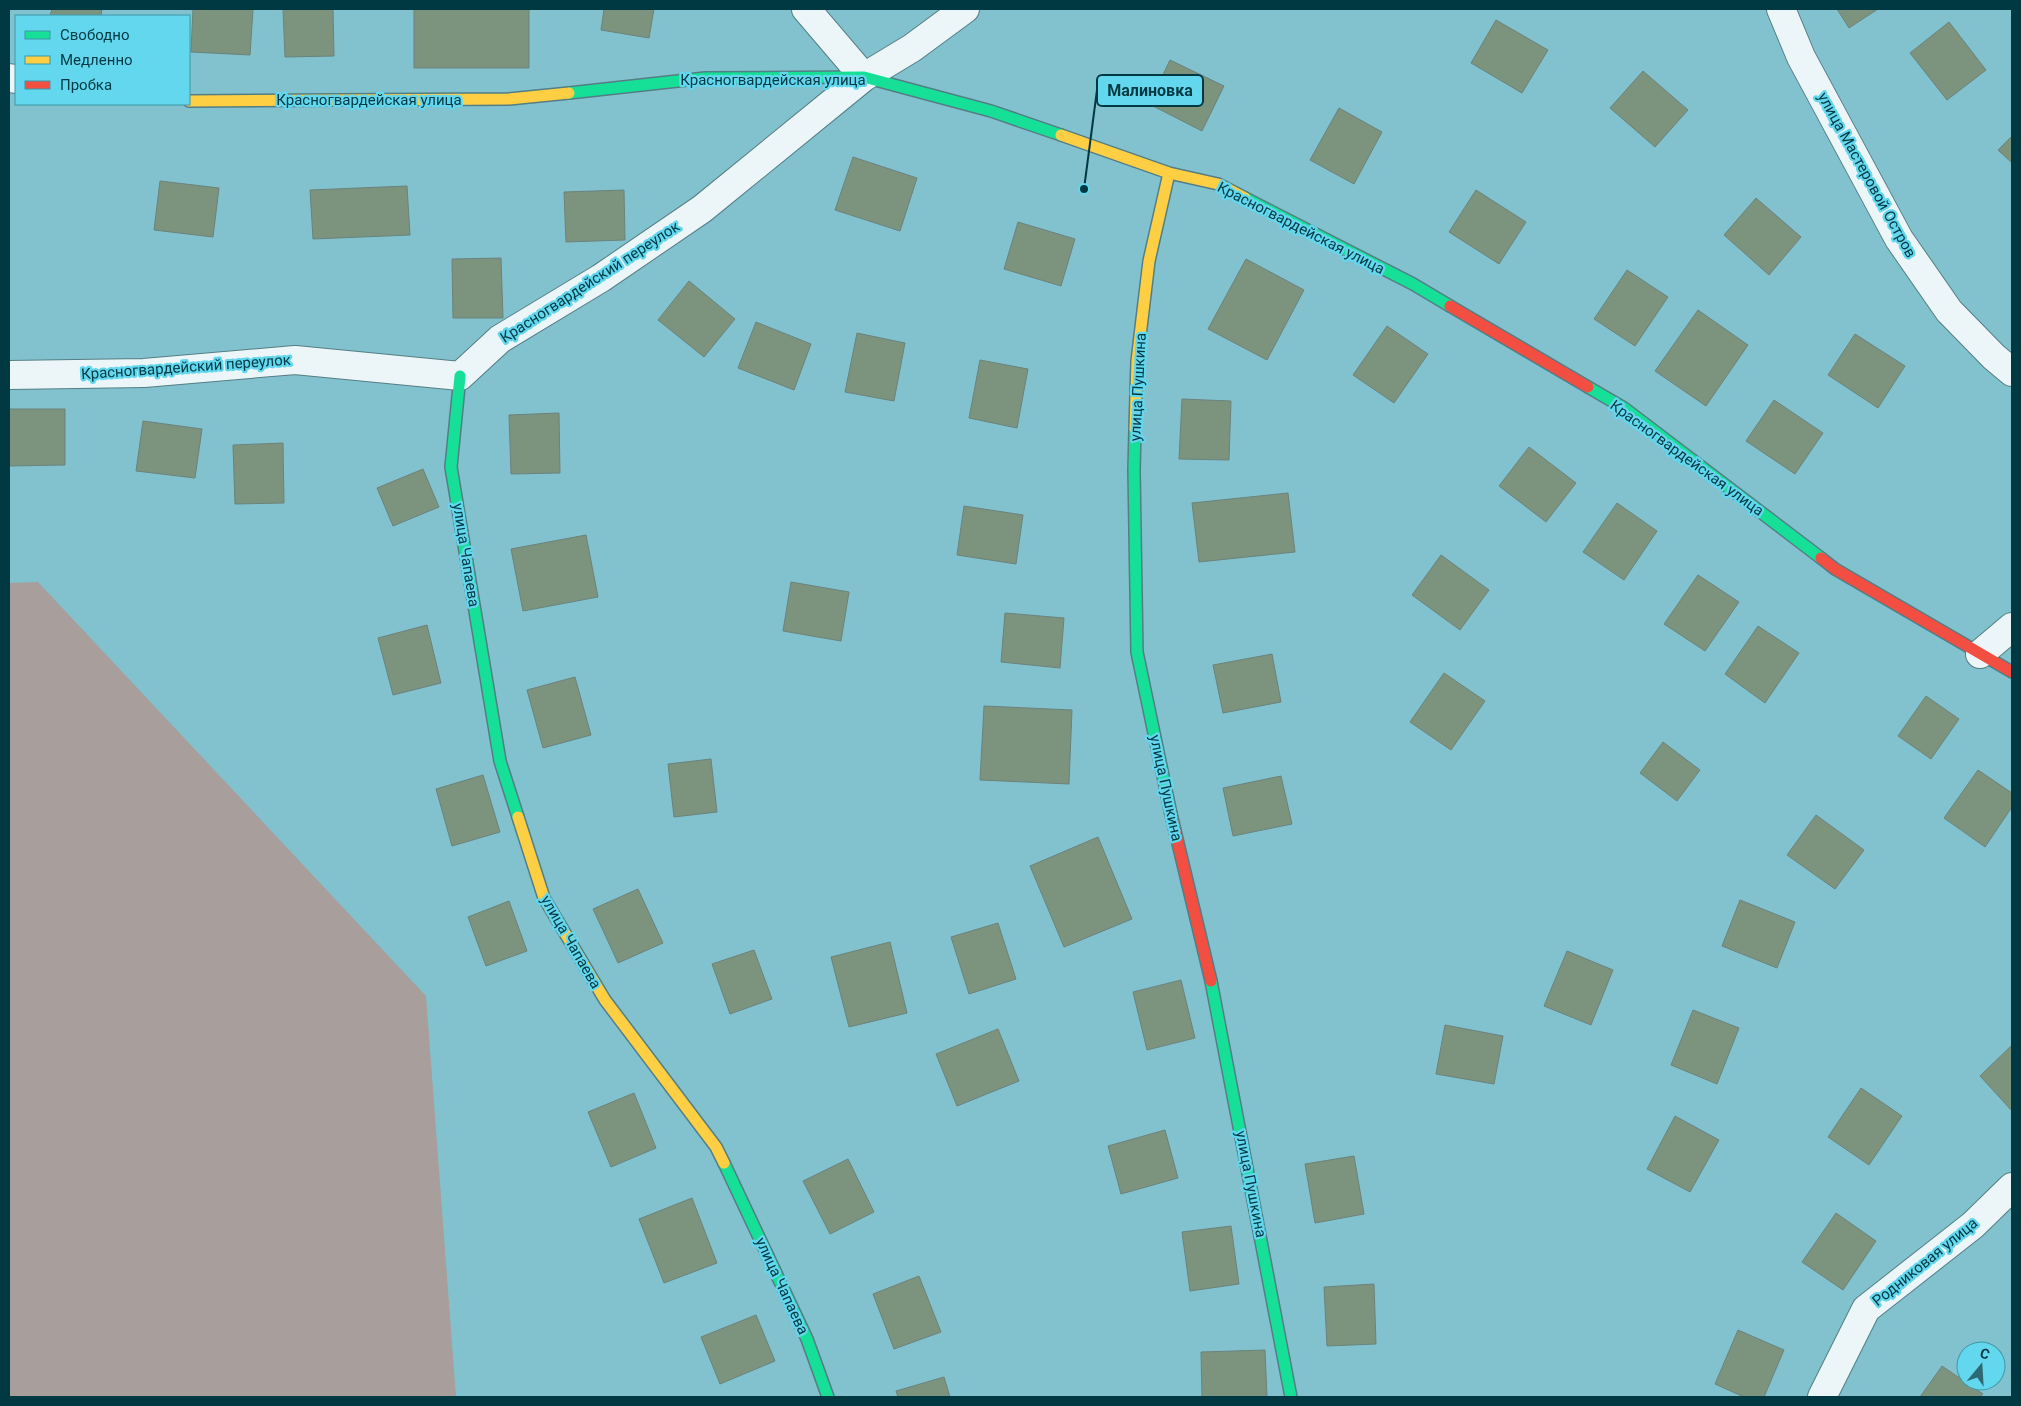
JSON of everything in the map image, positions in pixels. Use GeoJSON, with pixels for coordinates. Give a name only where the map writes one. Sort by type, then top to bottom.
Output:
{"type":"FeatureCollection","features":[{"type":"Feature","properties":{"kind":"street"},"geometry":{"type":"LineString","coordinates":[[806,9],[864,77],[912,48],[965,9]]}},
{"type":"Feature","properties":{"kind":"street","name":"улица Мастеровой Остров"},"geometry":{"type":"LineString","coordinates":[[1781,9],[1801,57],[1899,239],[1949,311],[1994,357],[2012,372]]}},
{"type":"Feature","properties":{"kind":"street","name":"Красногвардейская улица"},"geometry":{"type":"LineString","coordinates":[[190,101],[509,99],[705,78],[864,77],[991,111],[1169,173],[1218,184],[1412,284],[1615,403],[1835,568],[2012,672]]}},
{"type":"Feature","properties":{"kind":"street","name":"Красногвардейский переулок"},"geometry":{"type":"LineString","coordinates":[[9,375],[144,373],[295,360],[460,376],[500,339],[601,278],[702,209],[864,77]]}},
{"type":"Feature","properties":{"kind":"street","name":"улица Пушкина"},"geometry":{"type":"LineString","coordinates":[[1169,173],[1149,261],[1137,360],[1134,470],[1137,652],[1174,826],[1218,1010],[1290,1397]]}},
{"type":"Feature","properties":{"kind":"street","name":"улица Чапаева"},"geometry":{"type":"LineString","coordinates":[[460,376],[451,467],[500,762],[544,898],[605,1000],[716,1147],[807,1338],[828,1397]]}},
{"type":"Feature","properties":{"kind":"street"},"geometry":{"type":"LineString","coordinates":[[1980,654],[2012,626]]}},
{"type":"Feature","properties":{"kind":"street","name":"Родниковая улица"},"geometry":{"type":"LineString","coordinates":[[1822,1397],[1866,1309],[1973,1225],[2012,1187]]}},
{"type":"Feature","properties":{"kind":"shaded area"},"geometry":{"type":"Polygon","coordinates":[[[38,582],[426,996],[456,1397],[9,1397],[9,583],[38,582]]]}},
{"type":"Feature","properties":{"kind":"building"},"geometry":{"type":"Polygon","coordinates":[[[52,9],[102,9],[101,15],[50,15],[52,9]]]}},
{"type":"Feature","properties":{"kind":"building"},"geometry":{"type":"Polygon","coordinates":[[[193,9],[253,9],[250,55],[191,52],[193,9]]]}},
{"type":"Feature","properties":{"kind":"building"},"geometry":{"type":"Polygon","coordinates":[[[283,9],[333,9],[334,56],[285,57],[283,9]]]}},
{"type":"Feature","properties":{"kind":"building"},"geometry":{"type":"Polygon","coordinates":[[[414,9],[529,9],[529,68],[414,68],[414,9]]]}},
{"type":"Feature","properties":{"kind":"building"},"geometry":{"type":"Polygon","coordinates":[[[604,9],[654,9],[649,38],[601,30],[604,9]]]}},
{"type":"Feature","properties":{"kind":"building"},"geometry":{"type":"Polygon","coordinates":[[[1837,9],[1878,9],[1849,28],[1837,9]]]}},
{"type":"Feature","properties":{"kind":"building"},"geometry":{"type":"Polygon","coordinates":[[[1496,20],[1548,50],[1522,93],[1471,63],[1496,20]]]}},
{"type":"Feature","properties":{"kind":"building"},"geometry":{"type":"Polygon","coordinates":[[[1949,22],[1986,70],[1947,100],[1910,53],[1949,22]]]}},
{"type":"Feature","properties":{"kind":"building"},"geometry":{"type":"Polygon","coordinates":[[[1170,60],[1224,86],[1202,131],[1149,104],[1170,60]]]}},
{"type":"Feature","properties":{"kind":"building"},"geometry":{"type":"Polygon","coordinates":[[[1643,71],[1688,110],[1655,147],[1610,108],[1643,71]]]}},
{"type":"Feature","properties":{"kind":"building"},"geometry":{"type":"Polygon","coordinates":[[[1339,108],[1382,132],[1354,184],[1310,160],[1339,108]]]}},
{"type":"Feature","properties":{"kind":"building"},"geometry":{"type":"Polygon","coordinates":[[[2012,136],[2012,163],[1998,150],[2012,136]]]}},
{"type":"Feature","properties":{"kind":"building"},"geometry":{"type":"Polygon","coordinates":[[[853,157],[917,178],[900,231],[835,210],[853,157]]]}},
{"type":"Feature","properties":{"kind":"building"},"geometry":{"type":"Polygon","coordinates":[[[160,181],[219,188],[213,237],[154,230],[160,181]]]}},
{"type":"Feature","properties":{"kind":"building"},"geometry":{"type":"Polygon","coordinates":[[[407,186],[410,235],[313,239],[310,190],[407,186]]]}},
{"type":"Feature","properties":{"kind":"building"},"geometry":{"type":"Polygon","coordinates":[[[624,190],[625,240],[566,242],[564,192],[624,190]]]}},
{"type":"Feature","properties":{"kind":"building"},"geometry":{"type":"Polygon","coordinates":[[[1476,190],[1526,222],[1499,264],[1449,232],[1476,190]]]}},
{"type":"Feature","properties":{"kind":"building"},"geometry":{"type":"Polygon","coordinates":[[[1756,198],[1801,237],[1769,275],[1724,235],[1756,198]]]}},
{"type":"Feature","properties":{"kind":"building"},"geometry":{"type":"Polygon","coordinates":[[[1018,222],[1075,239],[1061,286],[1004,269],[1018,222]]]}},
{"type":"Feature","properties":{"kind":"building"},"geometry":{"type":"Polygon","coordinates":[[[501,258],[503,318],[453,318],[452,259],[501,258]]]}},
{"type":"Feature","properties":{"kind":"building"},"geometry":{"type":"Polygon","coordinates":[[[1246,259],[1304,290],[1267,360],[1208,329],[1246,259]]]}},
{"type":"Feature","properties":{"kind":"building"},"geometry":{"type":"Polygon","coordinates":[[[1627,270],[1668,297],[1635,346],[1594,319],[1627,270]]]}},
{"type":"Feature","properties":{"kind":"building"},"geometry":{"type":"Polygon","coordinates":[[[689,281],[735,319],[704,357],[658,320],[689,281]]]}},
{"type":"Feature","properties":{"kind":"building"},"geometry":{"type":"Polygon","coordinates":[[[1698,310],[1748,345],[1706,406],[1655,371],[1698,310]]]}},
{"type":"Feature","properties":{"kind":"building"},"geometry":{"type":"Polygon","coordinates":[[[756,322],[811,344],[794,390],[738,368],[756,322]]]}},
{"type":"Feature","properties":{"kind":"building"},"geometry":{"type":"Polygon","coordinates":[[[1387,326],[1428,354],[1394,403],[1353,375],[1387,326]]]}},
{"type":"Feature","properties":{"kind":"building"},"geometry":{"type":"Polygon","coordinates":[[[857,333],[905,343],[894,401],[845,392],[857,333]]]}},
{"type":"Feature","properties":{"kind":"building"},"geometry":{"type":"Polygon","coordinates":[[[1855,334],[1905,366],[1878,408],[1828,375],[1855,334]]]}},
{"type":"Feature","properties":{"kind":"building"},"geometry":{"type":"Polygon","coordinates":[[[980,360],[1028,369],[1017,428],[969,418],[980,360]]]}},
{"type":"Feature","properties":{"kind":"building"},"geometry":{"type":"Polygon","coordinates":[[[1182,399],[1231,401],[1229,460],[1179,459],[1182,399]]]}},
{"type":"Feature","properties":{"kind":"building"},"geometry":{"type":"Polygon","coordinates":[[[1774,400],[1823,433],[1795,474],[1746,441],[1774,400]]]}},
{"type":"Feature","properties":{"kind":"building"},"geometry":{"type":"Polygon","coordinates":[[[9,409],[65,409],[65,465],[9,466],[9,409]]]}},
{"type":"Feature","properties":{"kind":"building"},"geometry":{"type":"Polygon","coordinates":[[[559,413],[560,473],[511,474],[509,415],[559,413]]]}},
{"type":"Feature","properties":{"kind":"building"},"geometry":{"type":"Polygon","coordinates":[[[143,421],[202,429],[195,478],[136,471],[143,421]]]}},
{"type":"Feature","properties":{"kind":"building"},"geometry":{"type":"Polygon","coordinates":[[[283,443],[284,503],[235,504],[233,445],[283,443]]]}},
{"type":"Feature","properties":{"kind":"building"},"geometry":{"type":"Polygon","coordinates":[[[1529,447],[1576,483],[1546,522],[1499,486],[1529,447]]]}},
{"type":"Feature","properties":{"kind":"building"},"geometry":{"type":"Polygon","coordinates":[[[423,469],[439,507],[393,526],[377,488],[423,469]]]}},
{"type":"Feature","properties":{"kind":"building"},"geometry":{"type":"Polygon","coordinates":[[[1288,493],[1295,552],[1199,562],[1192,503],[1288,493]]]}},
{"type":"Feature","properties":{"kind":"building"},"geometry":{"type":"Polygon","coordinates":[[[1617,503],[1657,531],[1624,580],[1583,552],[1617,503]]]}},
{"type":"Feature","properties":{"kind":"building"},"geometry":{"type":"Polygon","coordinates":[[[964,506],[1023,515],[1016,564],[957,555],[964,506]]]}},
{"type":"Feature","properties":{"kind":"building"},"geometry":{"type":"Polygon","coordinates":[[[586,535],[598,597],[523,611],[511,549],[586,535]]]}},
{"type":"Feature","properties":{"kind":"building"},"geometry":{"type":"Polygon","coordinates":[[[1441,555],[1489,590],[1460,630],[1412,595],[1441,555]]]}},
{"type":"Feature","properties":{"kind":"building"},"geometry":{"type":"Polygon","coordinates":[[[1698,575],[1739,602],[1705,651],[1664,624],[1698,575]]]}},
{"type":"Feature","properties":{"kind":"building"},"geometry":{"type":"Polygon","coordinates":[[[791,582],[849,592],[841,641],[783,631],[791,582]]]}},
{"type":"Feature","properties":{"kind":"building"},"geometry":{"type":"Polygon","coordinates":[[[1005,613],[1064,618],[1060,668],[1001,662],[1005,613]]]}},
{"type":"Feature","properties":{"kind":"building"},"geometry":{"type":"Polygon","coordinates":[[[427,625],[441,683],[393,695],[378,638],[427,625]]]}},
{"type":"Feature","properties":{"kind":"building"},"geometry":{"type":"Polygon","coordinates":[[[1758,626],[1799,653],[1765,703],[1725,674],[1758,626]]]}},
{"type":"Feature","properties":{"kind":"building"},"geometry":{"type":"Polygon","coordinates":[[[1272,654],[1281,702],[1223,713],[1213,665],[1272,654]]]}},
{"type":"Feature","properties":{"kind":"building"},"geometry":{"type":"Polygon","coordinates":[[[1444,673],[1485,701],[1451,750],[1410,722],[1444,673]]]}},
{"type":"Feature","properties":{"kind":"building"},"geometry":{"type":"Polygon","coordinates":[[[575,677],[591,735],[543,748],[527,690],[575,677]]]}},
{"type":"Feature","properties":{"kind":"building"},"geometry":{"type":"Polygon","coordinates":[[[1926,696],[1959,719],[1931,759],[1898,736],[1926,696]]]}},
{"type":"Feature","properties":{"kind":"building"},"geometry":{"type":"Polygon","coordinates":[[[984,706],[1072,710],[1069,784],[980,780],[984,706]]]}},
{"type":"Feature","properties":{"kind":"building"},"geometry":{"type":"Polygon","coordinates":[[[1663,742],[1700,770],[1677,801],[1640,773],[1663,742]]]}},
{"type":"Feature","properties":{"kind":"building"},"geometry":{"type":"Polygon","coordinates":[[[711,759],[717,812],[674,817],[668,764],[711,759]]]}},
{"type":"Feature","properties":{"kind":"building"},"geometry":{"type":"Polygon","coordinates":[[[1978,770],[2012,793],[2012,807],[1985,847],[1944,818],[1978,770]]]}},
{"type":"Feature","properties":{"kind":"building"},"geometry":{"type":"Polygon","coordinates":[[[483,775],[500,832],[452,846],[436,789],[483,775]]]}},
{"type":"Feature","properties":{"kind":"building"},"geometry":{"type":"Polygon","coordinates":[[[1281,776],[1292,824],[1233,836],[1223,788],[1281,776]]]}},
{"type":"Feature","properties":{"kind":"building"},"geometry":{"type":"Polygon","coordinates":[[[1816,815],[1864,850],[1835,889],[1787,855],[1816,815]]]}},
{"type":"Feature","properties":{"kind":"building"},"geometry":{"type":"Polygon","coordinates":[[[1098,837],[1132,919],[1064,947],[1030,866],[1098,837]]]}},
{"type":"Feature","properties":{"kind":"building"},"geometry":{"type":"Polygon","coordinates":[[[638,889],[663,943],[618,963],[593,909],[638,889]]]}},
{"type":"Feature","properties":{"kind":"building"},"geometry":{"type":"Polygon","coordinates":[[[1740,900],[1795,922],[1777,968],[1722,946],[1740,900]]]}},
{"type":"Feature","properties":{"kind":"building"},"geometry":{"type":"Polygon","coordinates":[[[509,901],[527,951],[486,966],[468,917],[509,901]]]}},
{"type":"Feature","properties":{"kind":"building"},"geometry":{"type":"Polygon","coordinates":[[[998,923],[1016,979],[969,994],[951,937],[998,923]]]}},
{"type":"Feature","properties":{"kind":"building"},"geometry":{"type":"Polygon","coordinates":[[[890,942],[907,1013],[849,1027],[831,957],[890,942]]]}},
{"type":"Feature","properties":{"kind":"building"},"geometry":{"type":"Polygon","coordinates":[[[754,950],[772,999],[730,1014],[712,964],[754,950]]]}},
{"type":"Feature","properties":{"kind":"building"},"geometry":{"type":"Polygon","coordinates":[[[1567,951],[1613,970],[1591,1025],[1544,1006],[1567,951]]]}},
{"type":"Feature","properties":{"kind":"building"},"geometry":{"type":"Polygon","coordinates":[[[1181,980],[1195,1038],[1147,1050],[1133,992],[1181,980]]]}},
{"type":"Feature","properties":{"kind":"building"},"geometry":{"type":"Polygon","coordinates":[[[1693,1010],[1739,1028],[1717,1084],[1671,1065],[1693,1010]]]}},
{"type":"Feature","properties":{"kind":"building"},"geometry":{"type":"Polygon","coordinates":[[[1445,1025],[1503,1036],[1494,1084],[1436,1074],[1445,1025]]]}},
{"type":"Feature","properties":{"kind":"building"},"geometry":{"type":"Polygon","coordinates":[[[998,1029],[1019,1081],[957,1106],[936,1054],[998,1029]]]}},
{"type":"Feature","properties":{"kind":"building"},"geometry":{"type":"Polygon","coordinates":[[[2012,1045],[2012,1111],[1980,1076],[2012,1045]]]}},
{"type":"Feature","properties":{"kind":"building"},"geometry":{"type":"Polygon","coordinates":[[[1861,1088],[1902,1116],[1869,1165],[1828,1137],[1861,1088]]]}},
{"type":"Feature","properties":{"kind":"building"},"geometry":{"type":"Polygon","coordinates":[[[634,1093],[656,1148],[611,1167],[588,1112],[634,1093]]]}},
{"type":"Feature","properties":{"kind":"building"},"geometry":{"type":"Polygon","coordinates":[[[1675,1116],[1719,1140],[1690,1192],[1647,1169],[1675,1116]]]}},
{"type":"Feature","properties":{"kind":"building"},"geometry":{"type":"Polygon","coordinates":[[[1165,1130],[1178,1178],[1121,1194],[1108,1146],[1165,1130]]]}},
{"type":"Feature","properties":{"kind":"building"},"geometry":{"type":"Polygon","coordinates":[[[1354,1156],[1364,1214],[1315,1223],[1305,1164],[1354,1156]]]}},
{"type":"Feature","properties":{"kind":"building"},"geometry":{"type":"Polygon","coordinates":[[[848,1159],[874,1212],[830,1234],[803,1181],[848,1159]]]}},
{"type":"Feature","properties":{"kind":"building"},"geometry":{"type":"Polygon","coordinates":[[[692,1198],[717,1263],[664,1283],[639,1219],[692,1198]]]}},
{"type":"Feature","properties":{"kind":"building"},"geometry":{"type":"Polygon","coordinates":[[[1836,1213],[1876,1241],[1843,1290],[1802,1262],[1836,1213]]]}},
{"type":"Feature","properties":{"kind":"building"},"geometry":{"type":"Polygon","coordinates":[[[1231,1226],[1239,1284],[1190,1291],[1182,1232],[1231,1226]]]}},
{"type":"Feature","properties":{"kind":"building"},"geometry":{"type":"Polygon","coordinates":[[[919,1276],[941,1332],[894,1349],[873,1294],[919,1276]]]}},
{"type":"Feature","properties":{"kind":"building"},"geometry":{"type":"Polygon","coordinates":[[[1374,1284],[1376,1344],[1327,1346],[1324,1287],[1374,1284]]]}},
{"type":"Feature","properties":{"kind":"building"},"geometry":{"type":"Polygon","coordinates":[[[756,1315],[775,1361],[720,1384],[701,1337],[756,1315]]]}},
{"type":"Feature","properties":{"kind":"building"},"geometry":{"type":"Polygon","coordinates":[[[1738,1330],[1784,1350],[1764,1397],[1744,1397],[1715,1384],[1738,1330]]]}},
{"type":"Feature","properties":{"kind":"building"},"geometry":{"type":"Polygon","coordinates":[[[1265,1350],[1267,1397],[1202,1397],[1201,1352],[1265,1350]]]}},
{"type":"Feature","properties":{"kind":"building"},"geometry":{"type":"Polygon","coordinates":[[[1942,1366],[1956,1376],[1956,1391],[1979,1391],[1983,1394],[1980,1397],[1920,1397],[1942,1366]]]}},
{"type":"Feature","properties":{"kind":"building"},"geometry":{"type":"Polygon","coordinates":[[[944,1377],[950,1397],[898,1397],[896,1391],[944,1377]]]}},
{"type":"Feature","properties":{"kind":"traffic: fast"},"geometry":{"type":"LineString","coordinates":[[569,93],[705,78],[864,77],[991,111],[1061,135]]}},
{"type":"Feature","properties":{"kind":"traffic: fast"},"geometry":{"type":"LineString","coordinates":[[1245,198],[1413,284],[1450,306]]}},
{"type":"Feature","properties":{"kind":"traffic: fast"},"geometry":{"type":"LineString","coordinates":[[460,376],[451,467],[500,761],[518,817]]}},
{"type":"Feature","properties":{"kind":"traffic: fast"},"geometry":{"type":"LineString","coordinates":[[1588,387],[1624,408],[1821,558]]}},
{"type":"Feature","properties":{"kind":"traffic: fast"},"geometry":{"type":"LineString","coordinates":[[1135,429],[1137,652],[1171,814]]}},
{"type":"Feature","properties":{"kind":"traffic: fast"},"geometry":{"type":"LineString","coordinates":[[1211,981],[1291,1397]]}},
{"type":"Feature","properties":{"kind":"traffic: fast"},"geometry":{"type":"LineString","coordinates":[[724,1163],[807,1339],[828,1397]]}},
{"type":"Feature","properties":{"kind":"traffic: slow"},"geometry":{"type":"LineString","coordinates":[[190,101],[509,99],[569,93]]}},
{"type":"Feature","properties":{"kind":"traffic: slow"},"geometry":{"type":"LineString","coordinates":[[1061,135],[1169,173],[1218,184],[1245,198]]}},
{"type":"Feature","properties":{"kind":"traffic: slow"},"geometry":{"type":"LineString","coordinates":[[1135,429],[1137,361],[1149,261],[1169,173]]}},
{"type":"Feature","properties":{"kind":"traffic: slow"},"geometry":{"type":"LineString","coordinates":[[518,817],[544,898],[605,1000],[716,1147],[724,1163]]}},
{"type":"Feature","properties":{"kind":"traffic: jam"},"geometry":{"type":"LineString","coordinates":[[1450,306],[1588,387]]}},
{"type":"Feature","properties":{"kind":"traffic: jam"},"geometry":{"type":"LineString","coordinates":[[1821,558],[1835,569],[2012,672]]}},
{"type":"Feature","properties":{"kind":"traffic: jam"},"geometry":{"type":"LineString","coordinates":[[1171,814],[1211,981]]}},
{"type":"Feature","properties":{"kind":"place","name":"Малиновка"},"geometry":{"type":"Point","coordinates":[1084,189]}}]}
